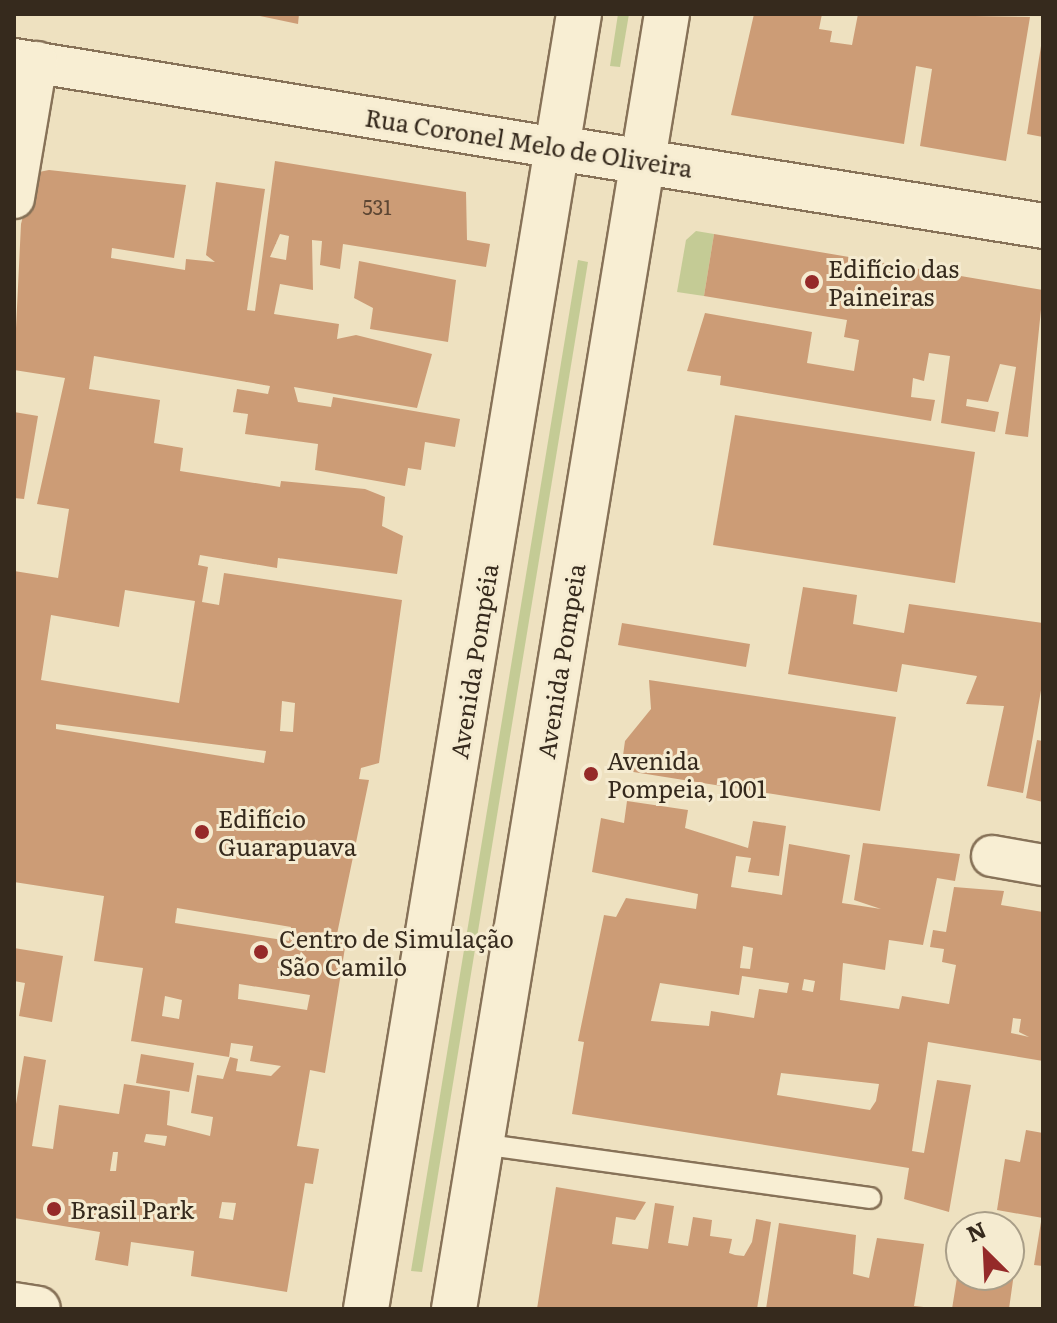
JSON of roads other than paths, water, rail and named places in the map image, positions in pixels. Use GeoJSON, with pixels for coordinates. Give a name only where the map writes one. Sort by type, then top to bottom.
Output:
{"type":"FeatureCollection","features":[{"type":"Feature","properties":{"kind":"main road","name":"Avenida Pompéia"},"geometry":{"type":"LineString","coordinates":[[366,1309],[579,14]]}},
{"type":"Feature","properties":{"kind":"main road","name":"Avenida Pompeia"},"geometry":{"type":"LineString","coordinates":[[454,1309],[667,14]]}},
{"type":"Feature","properties":{"kind":"main road","name":"Rua Coronel Melo de Oliveira"},"geometry":{"type":"LineString","coordinates":[[557,148],[1043,226]]}},
{"type":"Feature","properties":{"kind":"main road"},"geometry":{"type":"LineString","coordinates":[[14,1305],[38,1309]]}},
{"type":"Feature","properties":{"kind":"street","name":"Rua Coronel Melo de Oliveira"},"geometry":{"type":"LineString","coordinates":[[26,60],[557,148]]}},
{"type":"Feature","properties":{"kind":"street"},"geometry":{"type":"LineString","coordinates":[[14,198],[26,60]]}},
{"type":"Feature","properties":{"kind":"street"},"geometry":{"type":"LineString","coordinates":[[992,856],[1043,865]]}},
{"type":"Feature","properties":{"kind":"lane"},"geometry":{"type":"LineString","coordinates":[[481,1144],[870,1198]]}},
{"type":"Feature","properties":{"kind":"place","name":"Edifício das Paineiras"},"geometry":{"type":"Point","coordinates":[812,282]}},
{"type":"Feature","properties":{"kind":"place","name":"Avenida Pompeia, 1001"},"geometry":{"type":"Point","coordinates":[591,774]}},
{"type":"Feature","properties":{"kind":"place","name":"Edifício Guarapuava"},"geometry":{"type":"Point","coordinates":[202,832]}},
{"type":"Feature","properties":{"kind":"place","name":"Centro de Simulação São Camilo"},"geometry":{"type":"Point","coordinates":[261,952]}},
{"type":"Feature","properties":{"kind":"place","name":"Brasil Park"},"geometry":{"type":"Point","coordinates":[54,1209]}}]}
